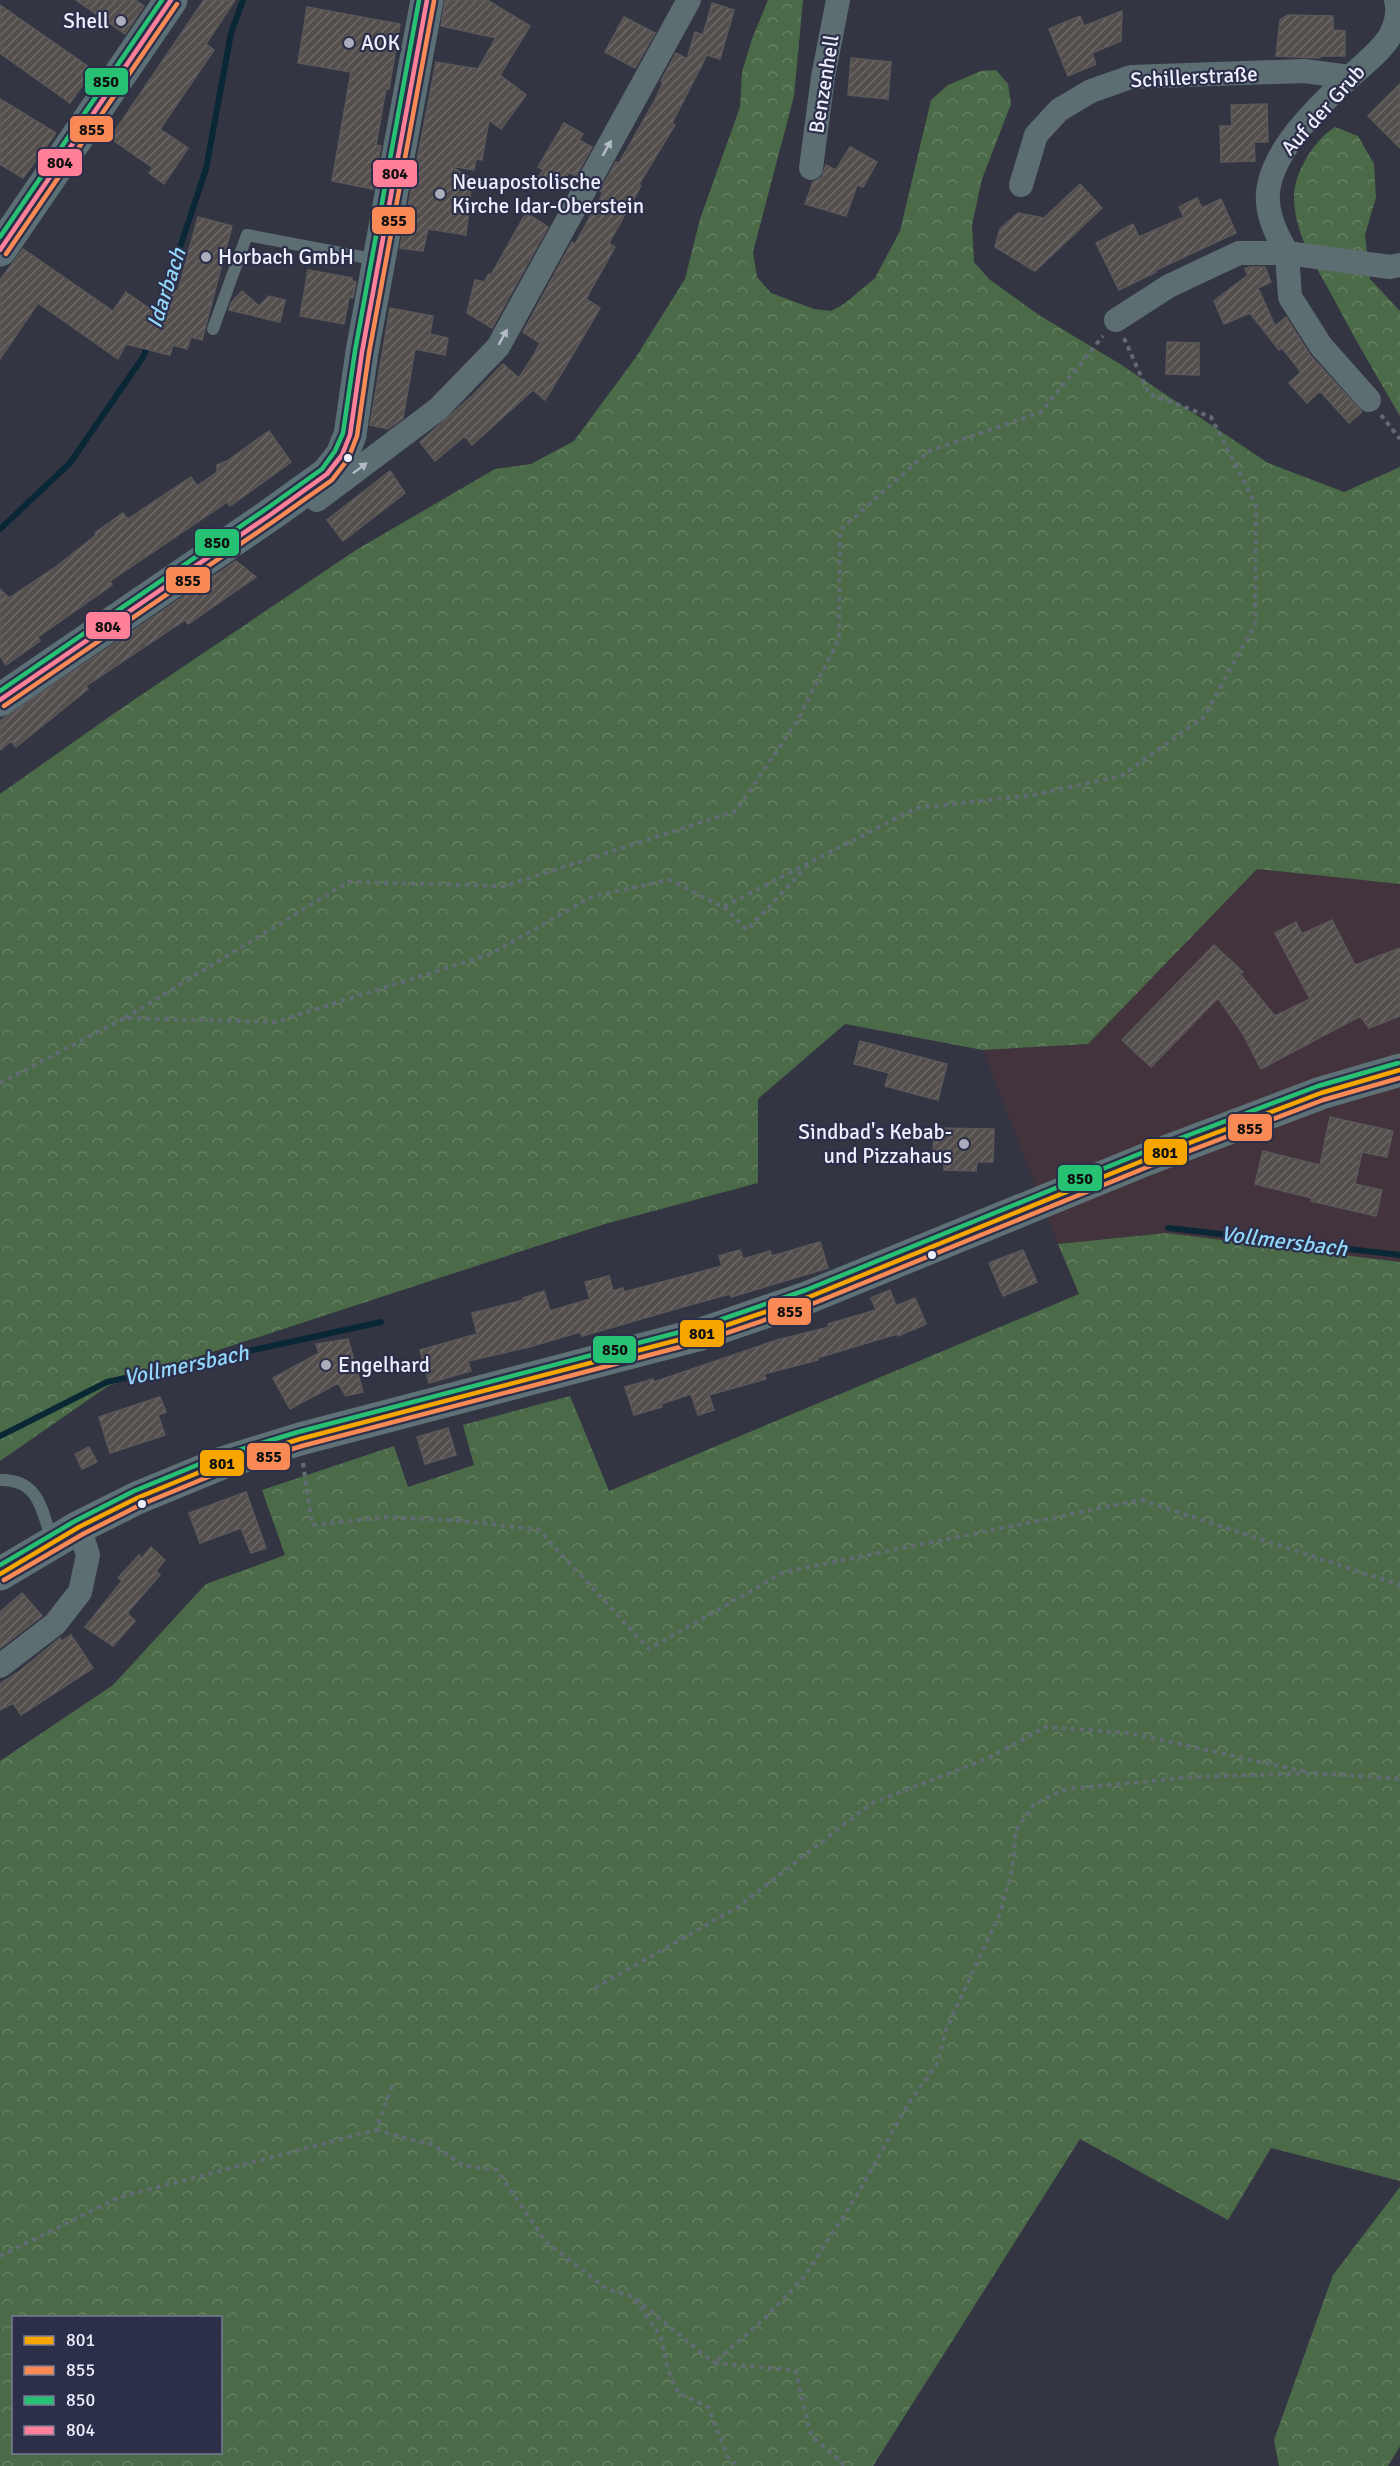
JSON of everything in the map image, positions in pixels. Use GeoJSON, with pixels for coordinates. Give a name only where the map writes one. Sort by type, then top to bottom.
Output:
{"type":"FeatureCollection","features":[{"type":"Feature","properties":{"kind":"main road"},"geometry":{"type":"LineString","coordinates":[[0,250],[171,0]]}},
{"type":"Feature","properties":{"kind":"main road"},"geometry":{"type":"LineString","coordinates":[[0,700],[327,474],[342,455],[350,435],[379,260],[427,0]]}},
{"type":"Feature","properties":{"kind":"main road"},"geometry":{"type":"LineString","coordinates":[[0,1574],[66,1534],[137,1497],[222,1463],[300,1439],[712,1330],[809,1297],[1168,1150],[1321,1093],[1400,1070]]}},
{"type":"Feature","properties":{"kind":"street"},"geometry":{"type":"LineString","coordinates":[[238,537],[284,525],[438,409],[498,347],[689,0]]}},
{"type":"Feature","properties":{"kind":"street","name":"Benzenhell"},"geometry":{"type":"LineString","coordinates":[[811,168],[823,77],[838,0]]}},
{"type":"Feature","properties":{"kind":"street","name":"Auf der Grub"},"geometry":{"type":"LineString","coordinates":[[1287,253],[1275,230],[1268,201],[1270,178],[1279,157],[1293,138],[1350,77],[1377,52],[1391,34],[1396,22],[1396,0]]}},
{"type":"Feature","properties":{"kind":"street","name":"Schillerstraße"},"geometry":{"type":"LineString","coordinates":[[1021,185],[1036,135],[1059,110],[1091,91],[1131,77],[1304,71],[1350,77]]}},
{"type":"Feature","properties":{"kind":"street"},"geometry":{"type":"LineString","coordinates":[[1116,320],[1169,286],[1239,253],[1287,253],[1389,267],[1400,266]]}},
{"type":"Feature","properties":{"kind":"street"},"geometry":{"type":"LineString","coordinates":[[1287,253],[1290,297],[1320,346],[1369,400]]}},
{"type":"Feature","properties":{"kind":"street"},"geometry":{"type":"LineString","coordinates":[[0,1666],[55,1624],[80,1592],[88,1555],[66,1534]]}},
{"type":"Feature","properties":{"kind":"lane"},"geometry":{"type":"LineString","coordinates":[[213,329],[247,235],[379,260]]}},
{"type":"Feature","properties":{"kind":"lane"},"geometry":{"type":"LineString","coordinates":[[0,1480],[10,1480],[27,1485],[66,1534]]}},
{"type":"Feature","properties":{"kind":"path"},"geometry":{"type":"LineString","coordinates":[[0,1083],[124,1018],[348,882],[506,886],[736,811],[797,721],[839,639],[840,530],[929,451],[1041,412],[1116,320],[1149,394],[1211,417],[1256,505],[1255,624],[1204,717],[1120,776],[1033,795],[916,808],[723,907]]}},
{"type":"Feature","properties":{"kind":"path"},"geometry":{"type":"LineString","coordinates":[[1369,400],[1400,439]]}},
{"type":"Feature","properties":{"kind":"path"},"geometry":{"type":"LineString","coordinates":[[124,1018],[275,1022],[491,954],[593,896],[669,880],[723,907],[747,930],[811,862]]}},
{"type":"Feature","properties":{"kind":"path"},"geometry":{"type":"LineString","coordinates":[[300,1439],[312,1525],[389,1517],[464,1521],[539,1530],[649,1649],[784,1572],[1141,1500],[1400,1585]]}},
{"type":"Feature","properties":{"kind":"path"},"geometry":{"type":"LineString","coordinates":[[595,1988],[738,1907],[872,1803],[989,1758],[1045,1727],[1129,1733],[1314,1773]]}},
{"type":"Feature","properties":{"kind":"path"},"geometry":{"type":"LineString","coordinates":[[714,2363],[765,2318],[805,2276],[857,2195],[908,2104],[938,2062],[945,2032],[1001,1911],[1012,1870],[1016,1830],[1035,1803],[1066,1789],[1194,1777],[1314,1773],[1400,1779]]}},
{"type":"Feature","properties":{"kind":"path"},"geometry":{"type":"LineString","coordinates":[[376,2130],[393,2084]]}},
{"type":"Feature","properties":{"kind":"path"},"geometry":{"type":"LineString","coordinates":[[0,2256],[120,2197],[376,2130],[433,2145],[463,2164],[497,2170],[545,2241],[607,2289],[632,2296],[714,2363],[795,2370],[811,2436],[842,2462],[843,2466]]}},
{"type":"Feature","properties":{"kind":"path"},"geometry":{"type":"LineString","coordinates":[[632,2296],[661,2337],[668,2370],[678,2393],[708,2407],[728,2457],[738,2466]]}},
{"type":"Feature","properties":{"kind":"shaded area"},"geometry":{"type":"Polygon","coordinates":[[[1257,869],[1400,884],[1400,1262],[1166,1233],[1058,1244],[983,1050],[1088,1044],[1257,869]]]}},
{"type":"Feature","properties":{"kind":"green space"},"geometry":{"type":"Polygon","coordinates":[[[768,0],[803,0],[794,96],[753,252],[757,277],[771,293],[814,309],[831,311],[844,304],[875,278],[900,231],[931,100],[948,85],[981,71],[996,70],[1008,84],[1011,104],[982,179],[972,225],[974,262],[989,279],[1039,315],[1120,364],[1268,463],[1344,492],[1400,467],[1400,884],[1257,869],[1088,1044],[983,1050],[845,1024],[758,1099],[758,1183],[605,1224],[108,1386],[0,1461],[0,794],[119,710],[356,550],[495,469],[531,464],[574,441],[636,357],[685,279],[700,219],[740,107],[742,72],[752,39],[768,0]]]}},
{"type":"Feature","properties":{"kind":"green space"},"geometry":{"type":"Polygon","coordinates":[[[1335,127],[1358,136],[1374,164],[1376,197],[1365,235],[1370,279],[1400,311],[1400,416],[1312,259],[1295,212],[1297,179],[1306,158],[1320,140],[1335,127]]]}},
{"type":"Feature","properties":{"kind":"green space"},"geometry":{"type":"Polygon","coordinates":[[[1166,1233],[1400,1262],[1400,2181],[1271,2148],[1228,2220],[1080,2139],[873,2466],[0,2466],[0,1761],[113,1685],[206,1584],[285,1555],[262,1490],[394,1446],[408,1487],[474,1465],[463,1425],[570,1396],[609,1491],[1079,1294],[1058,1244],[1166,1233]]]}},
{"type":"Feature","properties":{"kind":"green space"},"geometry":{"type":"Polygon","coordinates":[[[1400,2187],[1400,2446],[1388,2466],[1279,2466],[1274,2440],[1333,2275],[1400,2187]]]}},
{"type":"Feature","properties":{"kind":"building","name":"Shell"},"geometry":{"type":"Polygon","coordinates":[[[76,0],[135,0],[144,6],[125,34],[76,0]]]}},
{"type":"Feature","properties":{"kind":"building"},"geometry":{"type":"Polygon","coordinates":[[[204,0],[235,0],[206,44],[214,50],[160,129],[188,148],[164,184],[149,173],[153,168],[110,138],[204,0]]]}},
{"type":"Feature","properties":{"kind":"building"},"geometry":{"type":"Polygon","coordinates":[[[445,0],[487,0],[530,26],[500,75],[526,95],[501,129],[489,120],[482,160],[476,159],[474,170],[450,166],[472,179],[466,235],[428,229],[423,251],[400,248],[436,62],[478,69],[496,38],[441,26],[445,0]]]}},
{"type":"Feature","properties":{"kind":"building"},"geometry":{"type":"Polygon","coordinates":[[[712,3],[734,10],[720,59],[707,55],[672,123],[675,125],[639,184],[641,186],[609,243],[615,247],[586,299],[600,308],[570,359],[545,400],[533,390],[472,445],[465,436],[435,461],[420,442],[472,396],[503,364],[519,378],[535,353],[540,343],[523,332],[572,242],[575,244],[603,193],[600,191],[616,162],[619,163],[655,100],[663,82],[661,81],[676,53],[687,59],[695,32],[703,35],[712,3]]]}},
{"type":"Feature","properties":{"kind":"building"},"geometry":{"type":"Polygon","coordinates":[[[0,5],[93,70],[70,103],[0,53],[0,5]]]}},
{"type":"Feature","properties":{"kind":"building"},"geometry":{"type":"Polygon","coordinates":[[[307,7],[400,24],[389,89],[386,88],[376,145],[381,146],[373,189],[332,181],[351,72],[298,63],[307,7]]]}},
{"type":"Feature","properties":{"kind":"building"},"geometry":{"type":"Polygon","coordinates":[[[1122,11],[1121,41],[1092,53],[1096,64],[1068,76],[1049,29],[1080,16],[1084,26],[1122,11]]]}},
{"type":"Feature","properties":{"kind":"building"},"geometry":{"type":"Polygon","coordinates":[[[1288,15],[1333,16],[1333,30],[1345,31],[1345,56],[1318,58],[1276,56],[1280,20],[1288,15]]]}},
{"type":"Feature","properties":{"kind":"building"},"geometry":{"type":"Polygon","coordinates":[[[624,17],[655,33],[635,68],[605,52],[624,17]]]}},
{"type":"Feature","properties":{"kind":"building"},"geometry":{"type":"Polygon","coordinates":[[[851,58],[891,62],[888,99],[848,95],[851,58]]]}},
{"type":"Feature","properties":{"kind":"building"},"geometry":{"type":"Polygon","coordinates":[[[1400,84],[1400,148],[1368,116],[1400,84]]]}},
{"type":"Feature","properties":{"kind":"building"},"geometry":{"type":"Polygon","coordinates":[[[0,99],[56,133],[23,178],[0,164],[0,99]]]}},
{"type":"Feature","properties":{"kind":"building"},"geometry":{"type":"Polygon","coordinates":[[[1267,104],[1268,142],[1254,142],[1255,161],[1221,162],[1220,126],[1232,126],[1231,105],[1267,104]]]}},
{"type":"Feature","properties":{"kind":"building"},"geometry":{"type":"Polygon","coordinates":[[[564,123],[583,134],[579,140],[592,147],[576,176],[569,172],[560,187],[535,183],[543,170],[538,167],[564,123]]]}},
{"type":"Feature","properties":{"kind":"building"},"geometry":{"type":"Polygon","coordinates":[[[850,147],[877,162],[863,187],[857,185],[846,216],[805,204],[813,182],[822,177],[826,165],[836,170],[850,147]]]}},
{"type":"Feature","properties":{"kind":"building"},"geometry":{"type":"Polygon","coordinates":[[[1080,184],[1102,208],[1035,271],[995,247],[1000,229],[1018,213],[1044,218],[1080,184]]]}},
{"type":"Feature","properties":{"kind":"building"},"geometry":{"type":"Polygon","coordinates":[[[1197,198],[1202,208],[1221,199],[1236,233],[1119,290],[1096,243],[1133,224],[1139,237],[1184,217],[1179,207],[1197,198]]]}},
{"type":"Feature","properties":{"kind":"building"},"geometry":{"type":"Polygon","coordinates":[[[526,213],[548,227],[492,328],[467,313],[475,280],[484,282],[489,274],[491,275],[526,213]]]}},
{"type":"Feature","properties":{"kind":"building"},"geometry":{"type":"Polygon","coordinates":[[[198,217],[232,226],[202,340],[191,337],[187,349],[173,345],[170,355],[126,344],[118,359],[38,303],[0,359],[0,280],[23,249],[113,311],[126,292],[160,316],[167,288],[178,291],[198,217]]]}},
{"type":"Feature","properties":{"kind":"building"},"geometry":{"type":"Polygon","coordinates":[[[1265,267],[1271,282],[1258,288],[1275,326],[1286,317],[1310,355],[1362,412],[1349,423],[1320,391],[1307,403],[1289,383],[1301,372],[1282,348],[1279,350],[1250,313],[1224,324],[1214,301],[1248,275],[1245,269],[1265,267]]]}},
{"type":"Feature","properties":{"kind":"building"},"geometry":{"type":"Polygon","coordinates":[[[308,270],[352,278],[352,281],[356,282],[353,298],[349,297],[344,324],[300,316],[308,270]]]}},
{"type":"Feature","properties":{"kind":"building"},"geometry":{"type":"Polygon","coordinates":[[[242,291],[259,306],[269,296],[285,300],[280,322],[229,310],[231,303],[242,291]]]}},
{"type":"Feature","properties":{"kind":"building"},"geometry":{"type":"Polygon","coordinates":[[[390,308],[433,316],[430,334],[448,338],[445,355],[415,349],[403,418],[388,429],[370,425],[390,308]]]}},
{"type":"Feature","properties":{"kind":"building"},"geometry":{"type":"Polygon","coordinates":[[[1167,342],[1199,343],[1199,375],[1166,374],[1167,342]]]}},
{"type":"Feature","properties":{"kind":"building"},"geometry":{"type":"Polygon","coordinates":[[[269,431],[291,462],[230,506],[227,502],[110,581],[112,585],[38,637],[40,641],[6,665],[0,656],[0,589],[9,598],[57,566],[96,535],[95,533],[123,513],[128,519],[191,477],[197,486],[217,472],[217,465],[227,461],[269,431]]]}},
{"type":"Feature","properties":{"kind":"building"},"geometry":{"type":"Polygon","coordinates":[[[390,471],[405,493],[343,541],[327,520],[390,471]]]}},
{"type":"Feature","properties":{"kind":"building"},"geometry":{"type":"Polygon","coordinates":[[[236,561],[256,577],[188,624],[185,620],[86,686],[88,689],[16,747],[11,741],[0,750],[0,721],[236,561]]]}},
{"type":"Feature","properties":{"kind":"building"},"geometry":{"type":"Polygon","coordinates":[[[1332,920],[1355,965],[1400,948],[1400,1016],[1369,1028],[1360,1016],[1261,1069],[1243,1034],[1218,998],[1151,1067],[1122,1040],[1214,945],[1243,972],[1240,974],[1275,1016],[1310,999],[1275,933],[1296,922],[1302,934],[1332,920]]]}},
{"type":"Feature","properties":{"kind":"building"},"geometry":{"type":"Polygon","coordinates":[[[860,1041],[947,1064],[938,1100],[885,1086],[889,1073],[854,1064],[860,1041]]]}},
{"type":"Feature","properties":{"kind":"building"},"geometry":{"type":"Polygon","coordinates":[[[1330,1117],[1393,1131],[1387,1157],[1362,1152],[1355,1184],[1382,1190],[1376,1216],[1311,1201],[1312,1198],[1255,1184],[1263,1151],[1320,1165],[1330,1117]]]}},
{"type":"Feature","properties":{"kind":"building","name":"Sindbad's Kebab- und Pizzahaus"},"geometry":{"type":"Polygon","coordinates":[[[934,1128],[994,1129],[993,1162],[977,1162],[976,1171],[944,1170],[944,1159],[933,1158],[934,1128]]]}},
{"type":"Feature","properties":{"kind":"building"},"geometry":{"type":"Polygon","coordinates":[[[820,1242],[828,1268],[731,1297],[730,1294],[582,1336],[580,1332],[468,1361],[471,1371],[429,1383],[420,1350],[477,1334],[472,1313],[524,1300],[523,1298],[544,1291],[550,1311],[590,1299],[585,1282],[609,1276],[613,1291],[623,1288],[624,1292],[722,1266],[719,1256],[740,1250],[743,1259],[770,1251],[772,1256],[820,1242]]]}},
{"type":"Feature","properties":{"kind":"building"},"geometry":{"type":"Polygon","coordinates":[[[1023,1250],[1037,1282],[1003,1296],[989,1263],[1023,1250]]]}},
{"type":"Feature","properties":{"kind":"building"},"geometry":{"type":"Polygon","coordinates":[[[890,1290],[896,1306],[915,1298],[926,1324],[898,1336],[897,1334],[817,1358],[818,1360],[764,1374],[766,1379],[709,1395],[714,1410],[698,1415],[691,1394],[661,1404],[662,1407],[634,1415],[625,1387],[653,1379],[654,1382],[777,1340],[829,1327],[828,1324],[876,1310],[871,1298],[890,1290]]]}},
{"type":"Feature","properties":{"kind":"building","name":"Engelhard"},"geometry":{"type":"Polygon","coordinates":[[[348,1339],[363,1392],[346,1396],[338,1383],[290,1409],[273,1378],[319,1353],[316,1344],[348,1339]]]}},
{"type":"Feature","properties":{"kind":"building"},"geometry":{"type":"Polygon","coordinates":[[[160,1397],[166,1412],[158,1415],[165,1435],[110,1453],[99,1417],[160,1397]]]}},
{"type":"Feature","properties":{"kind":"building"},"geometry":{"type":"Polygon","coordinates":[[[448,1428],[456,1455],[425,1464],[417,1437],[448,1428]]]}},
{"type":"Feature","properties":{"kind":"building"},"geometry":{"type":"Polygon","coordinates":[[[89,1447],[97,1462],[82,1469],[75,1454],[89,1447]]]}},
{"type":"Feature","properties":{"kind":"building"},"geometry":{"type":"Polygon","coordinates":[[[246,1492],[266,1548],[251,1553],[241,1528],[200,1543],[189,1513],[246,1492]]]}},
{"type":"Feature","properties":{"kind":"building"},"geometry":{"type":"Polygon","coordinates":[[[151,1547],[165,1560],[156,1571],[160,1575],[127,1613],[135,1621],[113,1646],[85,1627],[122,1581],[118,1578],[139,1555],[142,1558],[151,1547]]]}},
{"type":"Feature","properties":{"kind":"building"},"geometry":{"type":"Polygon","coordinates":[[[22,1593],[42,1616],[0,1648],[0,1612],[22,1593]]]}},
{"type":"Feature","properties":{"kind":"building"},"geometry":{"type":"Polygon","coordinates":[[[71,1635],[93,1668],[21,1715],[13,1703],[0,1710],[0,1684],[60,1638],[62,1641],[71,1635]]]}},
{"type":"Feature","properties":{"kind":"waterway","name":"Idarbach"},"geometry":{"type":"LineString","coordinates":[[156,320],[206,169],[231,33],[243,0]]}},
{"type":"Feature","properties":{"kind":"waterway","name":"Idarbach"},"geometry":{"type":"LineString","coordinates":[[0,529],[70,463],[143,357],[148,344]]}},
{"type":"Feature","properties":{"kind":"waterway","name":"Vollmersbach"},"geometry":{"type":"LineString","coordinates":[[1168,1228],[1400,1255]]}},
{"type":"Feature","properties":{"kind":"waterway","name":"Vollmersbach"},"geometry":{"type":"LineString","coordinates":[[0,1436],[107,1382],[381,1322]]}},
{"type":"Feature","properties":{"kind":"transit line","name":"850"},"geometry":{"type":"LineString","coordinates":[[0,237],[162,0]]}},
{"type":"Feature","properties":{"kind":"transit line","name":"804"},"geometry":{"type":"LineString","coordinates":[[0,250],[171,0]]}},
{"type":"Feature","properties":{"kind":"transit line","name":"850"},"geometry":{"type":"LineString","coordinates":[[0,691],[322,469],[335,451],[343,433],[355,351],[419,0]]}},
{"type":"Feature","properties":{"kind":"transit line","name":"804"},"geometry":{"type":"LineString","coordinates":[[0,700],[270,515],[327,474],[342,455],[350,435],[362,352],[427,0]]}},
{"type":"Feature","properties":{"kind":"transit line","name":"855"},"geometry":{"type":"LineString","coordinates":[[4,706],[332,480],[348,459],[357,436],[369,353],[434,1]]}},
{"type":"Feature","properties":{"kind":"transit line","name":"855"},"geometry":{"type":"LineString","coordinates":[[6,254],[177,4]]}},
{"type":"Feature","properties":{"kind":"transit line","name":"850"},"geometry":{"type":"LineString","coordinates":[[0,1565],[75,1521],[134,1491],[219,1456],[298,1432],[699,1327],[806,1290],[1144,1152],[1318,1086],[1398,1063]]}},
{"type":"Feature","properties":{"kind":"transit line","name":"801"},"geometry":{"type":"LineString","coordinates":[[0,1574],[79,1527],[137,1498],[222,1463],[300,1439],[701,1334],[809,1297],[1147,1159],[1321,1093],[1400,1070]]}},
{"type":"Feature","properties":{"kind":"transit line","name":"855"},"geometry":{"type":"LineString","coordinates":[[4,1580],[83,1534],[140,1505],[225,1470],[302,1446],[703,1341],[812,1304],[1150,1166],[1323,1100],[1400,1078]]}},
{"type":"Feature","properties":{"kind":"place","name":"Shell"},"geometry":{"type":"Point","coordinates":[121,21]}},
{"type":"Feature","properties":{"kind":"place","name":"AOK"},"geometry":{"type":"Point","coordinates":[349,43]}},
{"type":"Feature","properties":{"kind":"place","name":"Neuapostolische Kirche Idar-Oberstein"},"geometry":{"type":"Point","coordinates":[440,194]}},
{"type":"Feature","properties":{"kind":"place","name":"Horbach GmbH"},"geometry":{"type":"Point","coordinates":[206,257]}},
{"type":"Feature","properties":{"kind":"place","name":"Sindbad's Kebab- und Pizzahaus"},"geometry":{"type":"Point","coordinates":[964,1144]}},
{"type":"Feature","properties":{"kind":"place","name":"Engelhard"},"geometry":{"type":"Point","coordinates":[326,1365]}}]}
